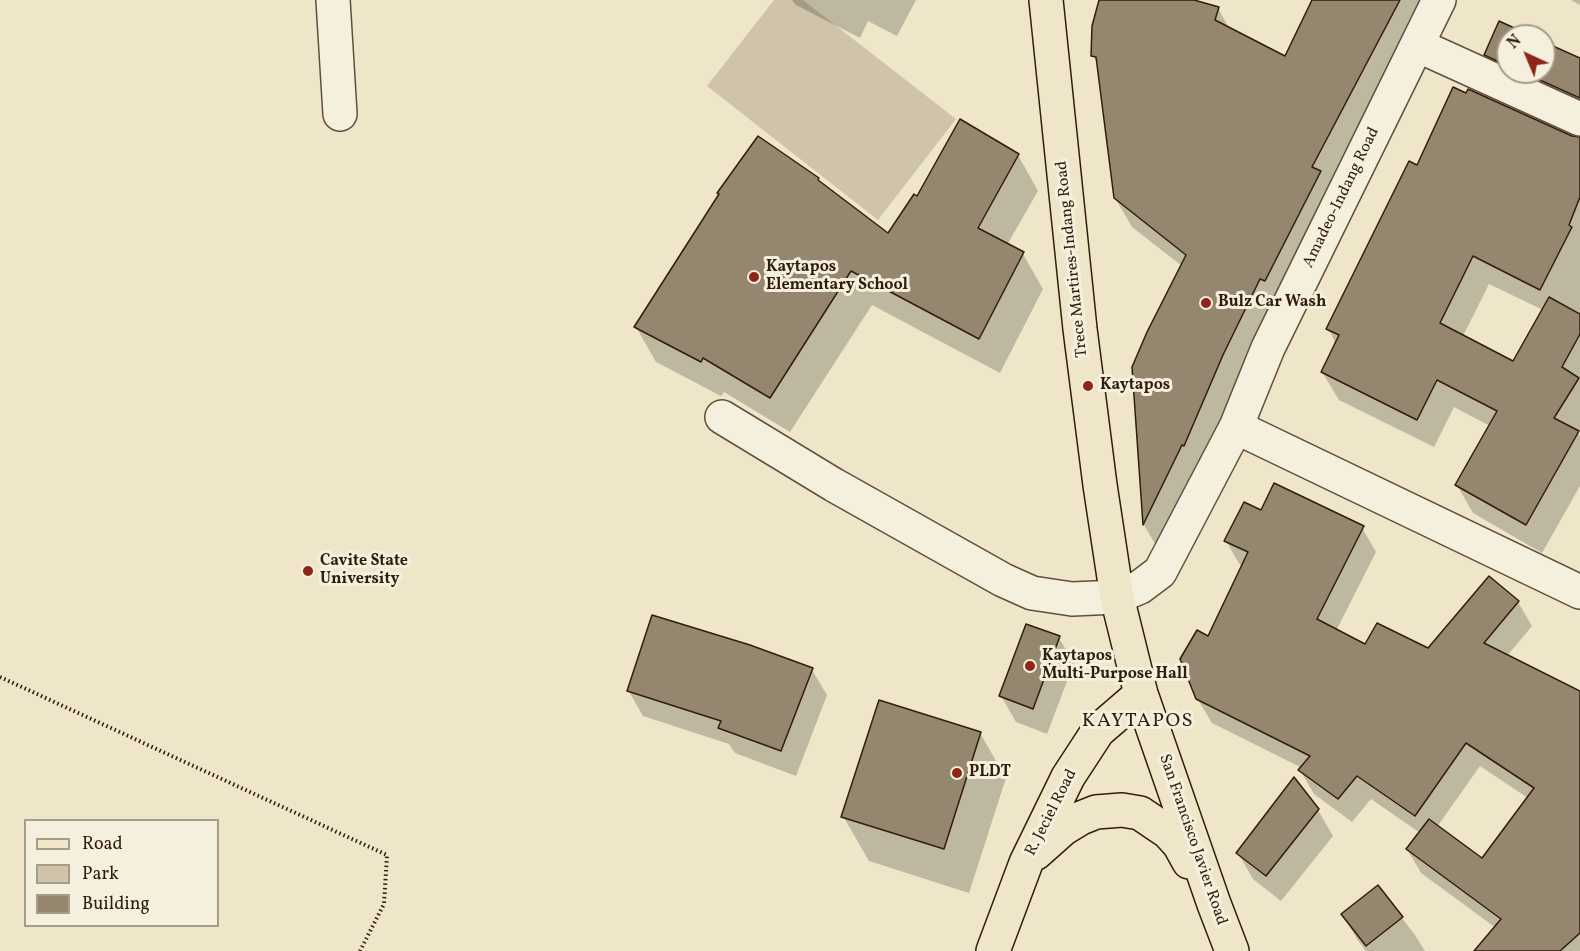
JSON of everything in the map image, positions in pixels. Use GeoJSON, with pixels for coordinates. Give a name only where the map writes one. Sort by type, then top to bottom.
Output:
{"type":"FeatureCollection","features":[{"type":"Feature","properties":{"kind":"main road","name":"Trece Martires-Indang Road"},"geometry":{"type":"LineString","coordinates":[[1046,0],[1080,329],[1100,485],[1117,597],[1141,694]]}},
{"type":"Feature","properties":{"kind":"main road","name":"R. Jeciel Road"},"geometry":{"type":"LineString","coordinates":[[993,951],[1026,862],[1068,777],[1098,731],[1141,694]]}},
{"type":"Feature","properties":{"kind":"main road","name":"San Francisco Javier Road"},"geometry":{"type":"LineString","coordinates":[[1141,694],[1232,951]]}},
{"type":"Feature","properties":{"kind":"main road"},"geometry":{"type":"LineString","coordinates":[[1026,862],[1063,829],[1081,818],[1096,812],[1122,810],[1140,813],[1168,832],[1179,844],[1214,904]]}},
{"type":"Feature","properties":{"kind":"street"},"geometry":{"type":"LineString","coordinates":[[333,0],[340,114]]}},
{"type":"Feature","properties":{"kind":"street","name":"Amadeo-Indang Road"},"geometry":{"type":"LineString","coordinates":[[1117,597],[1140,587],[1160,572],[1236,427],[1268,348],[1438,0]]}},
{"type":"Feature","properties":{"kind":"street"},"geometry":{"type":"LineString","coordinates":[[1417,45],[1580,119]]}},
{"type":"Feature","properties":{"kind":"street"},"geometry":{"type":"LineString","coordinates":[[722,417],[834,485],[1003,580],[1032,593],[1053,597],[1072,599],[1117,597]]}},
{"type":"Feature","properties":{"kind":"street"},"geometry":{"type":"LineString","coordinates":[[1236,427],[1580,592]]}},
{"type":"Feature","properties":{"kind":"path"},"geometry":{"type":"LineString","coordinates":[[0,677],[387,855],[384,904],[360,951]]}},
{"type":"Feature","properties":{"kind":"green space"},"geometry":{"type":"Polygon","coordinates":[[[774,0],[803,0],[956,119],[878,220],[707,86],[774,0]]]}},
{"type":"Feature","properties":{"kind":"building"},"geometry":{"type":"Polygon","coordinates":[[[1099,0],[1194,0],[1219,7],[1215,20],[1285,56],[1312,0],[1400,0],[1312,167],[1321,171],[1265,281],[1260,279],[1223,355],[1184,446],[1182,445],[1143,525],[1132,367],[1186,255],[1114,198],[1096,57],[1091,56],[1092,26],[1099,0]]]}},
{"type":"Feature","properties":{"kind":"building"},"geometry":{"type":"Polygon","coordinates":[[[1496,28],[1496,60],[1484,55],[1496,28]]]}},
{"type":"Feature","properties":{"kind":"building"},"geometry":{"type":"Polygon","coordinates":[[[1556,47],[1580,58],[1580,98],[1549,84],[1556,84],[1556,47]]]}},
{"type":"Feature","properties":{"kind":"building"},"geometry":{"type":"Polygon","coordinates":[[[1453,87],[1466,93],[1468,89],[1572,136],[1580,137],[1580,197],[1569,225],[1572,227],[1540,290],[1473,256],[1440,323],[1513,361],[1549,297],[1580,314],[1580,334],[1562,367],[1579,378],[1554,418],[1579,431],[1526,525],[1455,485],[1497,411],[1437,380],[1417,420],[1321,372],[1339,335],[1326,329],[1409,161],[1417,165],[1453,87]]]}},
{"type":"Feature","properties":{"kind":"building","name":"Kaytapos Elementary School"},"geometry":{"type":"Polygon","coordinates":[[[960,119],[1019,154],[978,228],[1024,252],[979,339],[851,271],[770,398],[703,358],[701,362],[634,327],[719,194],[717,193],[758,136],[819,178],[818,180],[888,233],[914,194],[917,196],[960,119]]]}},
{"type":"Feature","properties":{"kind":"building"},"geometry":{"type":"Polygon","coordinates":[[[1274,483],[1364,526],[1317,619],[1365,644],[1377,623],[1428,648],[1489,576],[1519,601],[1484,643],[1580,691],[1580,933],[1560,951],[1474,951],[1501,919],[1406,849],[1429,819],[1482,858],[1534,788],[1466,743],[1415,816],[1357,776],[1338,799],[1298,770],[1310,756],[1196,699],[1180,659],[1197,630],[1208,636],[1248,552],[1224,541],[1244,502],[1261,510],[1274,483]]]}},
{"type":"Feature","properties":{"kind":"building"},"geometry":{"type":"Polygon","coordinates":[[[652,615],[750,645],[813,668],[781,751],[718,728],[721,721],[627,691],[652,615]]]}},
{"type":"Feature","properties":{"kind":"building","name":"Kaytapos Multi-Purpose Hall"},"geometry":{"type":"Polygon","coordinates":[[[1026,624],[1060,636],[1033,709],[999,696],[1026,624]]]}},
{"type":"Feature","properties":{"kind":"building"},"geometry":{"type":"Polygon","coordinates":[[[879,700],[981,732],[944,849],[841,817],[879,700]]]}},
{"type":"Feature","properties":{"kind":"building"},"geometry":{"type":"Polygon","coordinates":[[[1294,777],[1319,809],[1266,876],[1236,853],[1294,777]]]}},
{"type":"Feature","properties":{"kind":"building"},"geometry":{"type":"Polygon","coordinates":[[[1378,885],[1403,917],[1366,946],[1341,914],[1378,885]]]}},
{"type":"Feature","properties":{"kind":"place","name":"Kaytapos Elementary School"},"geometry":{"type":"Point","coordinates":[754,277]}},
{"type":"Feature","properties":{"kind":"place","name":"Bulz Car Wash"},"geometry":{"type":"Point","coordinates":[1206,303]}},
{"type":"Feature","properties":{"kind":"place","name":"Kaytapos"},"geometry":{"type":"Point","coordinates":[1088,386]}},
{"type":"Feature","properties":{"kind":"place","name":"Cavite State University"},"geometry":{"type":"Point","coordinates":[308,571]}},
{"type":"Feature","properties":{"kind":"place","name":"Kaytapos Multi-Purpose Hall"},"geometry":{"type":"Point","coordinates":[1030,666]}},
{"type":"Feature","properties":{"kind":"place","name":"PLDT"},"geometry":{"type":"Point","coordinates":[957,773]}},
{"type":"Feature","properties":{"kind":"district","name":"KAYTAPOS"},"geometry":{"type":"Point","coordinates":[1138,722]}}]}
